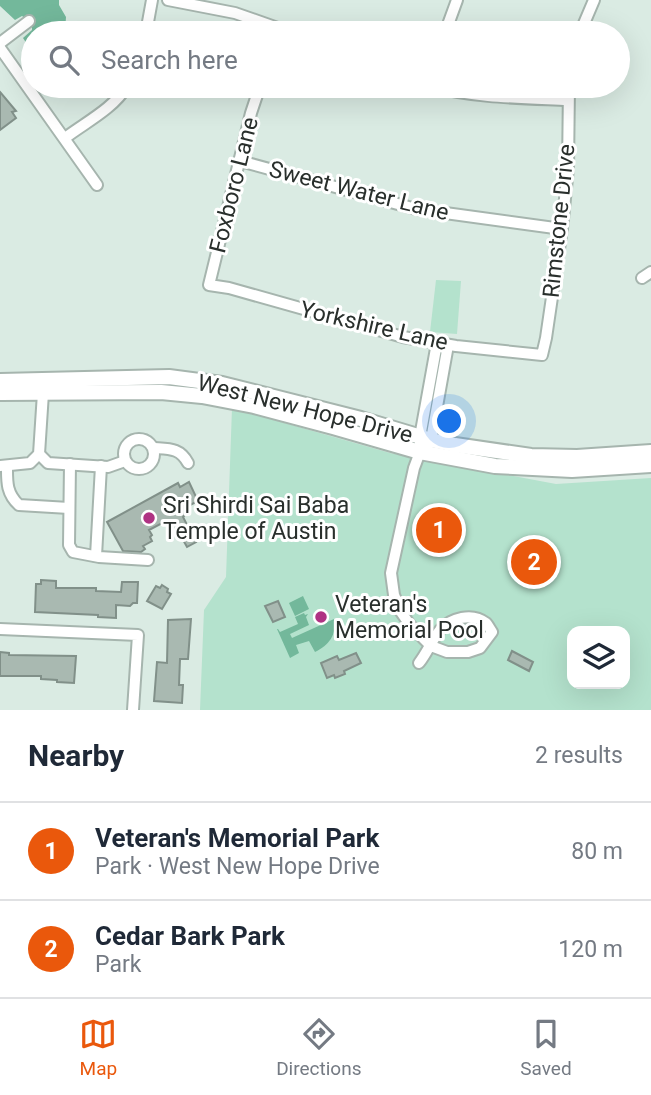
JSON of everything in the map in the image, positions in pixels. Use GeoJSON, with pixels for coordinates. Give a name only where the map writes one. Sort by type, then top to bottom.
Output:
{"type":"FeatureCollection","features":[{"type":"Feature","properties":{"kind":"main road","name":"West New Hope Drive"},"geometry":{"type":"LineString","coordinates":[[0,381],[169,377],[222,384],[425,438],[531,456],[578,457],[651,452]]}},
{"type":"Feature","properties":{"kind":"main road","name":"West New Hope Drive"},"geometry":{"type":"LineString","coordinates":[[0,393],[161,392],[202,396],[333,427],[419,453],[495,466],[572,470],[651,465]]}},
{"type":"Feature","properties":{"kind":"street"},"geometry":{"type":"LineString","coordinates":[[148,21],[152,0]]}},
{"type":"Feature","properties":{"kind":"street"},"geometry":{"type":"LineString","coordinates":[[168,0],[235,13],[256,21]]}},
{"type":"Feature","properties":{"kind":"street"},"geometry":{"type":"LineString","coordinates":[[449,21],[457,0]]}},
{"type":"Feature","properties":{"kind":"street"},"geometry":{"type":"LineString","coordinates":[[585,21],[593,0]]}},
{"type":"Feature","properties":{"kind":"street"},"geometry":{"type":"LineString","coordinates":[[0,43],[21,27]]}},
{"type":"Feature","properties":{"kind":"street"},"geometry":{"type":"LineString","coordinates":[[0,48],[21,77]]}},
{"type":"Feature","properties":{"kind":"street"},"geometry":{"type":"LineString","coordinates":[[36,98],[97,185]]}},
{"type":"Feature","properties":{"kind":"street"},"geometry":{"type":"LineString","coordinates":[[65,138],[119,98]]}},
{"type":"Feature","properties":{"kind":"street","name":"Foxboro Lane"},"geometry":{"type":"LineString","coordinates":[[209,285],[257,98]]}},
{"type":"Feature","properties":{"kind":"street"},"geometry":{"type":"LineString","coordinates":[[531,98],[568,100]]}},
{"type":"Feature","properties":{"kind":"street","name":"Rimstone Drive"},"geometry":{"type":"LineString","coordinates":[[542,355],[562,229],[568,168],[568,100]]}},
{"type":"Feature","properties":{"kind":"street","name":"Sweet Water Lane"},"geometry":{"type":"LineString","coordinates":[[240,161],[416,209],[562,229]]}},
{"type":"Feature","properties":{"kind":"street","name":"Yorkshire Lane"},"geometry":{"type":"LineString","coordinates":[[209,285],[229,288],[403,337],[542,355]]}},
{"type":"Feature","properties":{"kind":"street"},"geometry":{"type":"LineString","coordinates":[[419,663],[431,646],[441,630],[450,622],[461,618],[474,618],[485,623],[492,632],[480,648],[468,652],[447,652],[431,646],[410,625],[394,595],[391,573],[411,481],[425,438],[443,344]]}},
{"type":"Feature","properties":{"kind":"street"},"geometry":{"type":"LineString","coordinates":[[43,393],[39,454],[30,463],[4,466],[7,487],[19,505],[69,508]]}},
{"type":"Feature","properties":{"kind":"street"},"geometry":{"type":"LineString","coordinates":[[133,440],[148,441],[154,449],[152,463],[143,469],[133,468],[125,461],[124,451],[133,440]]}},
{"type":"Feature","properties":{"kind":"street"},"geometry":{"type":"LineString","coordinates":[[154,449],[178,450],[188,463]]}},
{"type":"Feature","properties":{"kind":"street"},"geometry":{"type":"LineString","coordinates":[[39,454],[48,463],[108,467],[125,461]]}},
{"type":"Feature","properties":{"kind":"street"},"geometry":{"type":"LineString","coordinates":[[70,464],[69,545],[73,552],[148,560]]}},
{"type":"Feature","properties":{"kind":"street"},"geometry":{"type":"LineString","coordinates":[[96,556],[101,466]]}},
{"type":"Feature","properties":{"kind":"street"},"geometry":{"type":"LineString","coordinates":[[0,629],[138,635],[133,710]]}},
{"type":"Feature","properties":{"kind":"shaded area"},"geometry":{"type":"Polygon","coordinates":[[[0,0],[59,0],[66,21],[29,21],[22,16],[15,20],[0,6],[0,0]]]}},
{"type":"Feature","properties":{"kind":"shaded area"},"geometry":{"type":"Polygon","coordinates":[[[436,280],[461,281],[457,334],[430,332],[436,280]]]}},
{"type":"Feature","properties":{"kind":"shaded area"},"geometry":{"type":"Polygon","coordinates":[[[232,408],[390,453],[556,484],[651,478],[651,710],[200,710],[204,610],[226,577],[232,408]]]}},
{"type":"Feature","properties":{"kind":"shaded area"},"geometry":{"type":"Polygon","coordinates":[[[303,596],[309,609],[295,616],[289,603],[303,596]]]}},
{"type":"Feature","properties":{"kind":"shaded area"},"geometry":{"type":"Polygon","coordinates":[[[308,614],[306,617],[309,625],[290,634],[292,638],[334,619],[333,635],[328,643],[315,652],[309,641],[296,645],[299,653],[290,658],[277,629],[280,632],[298,624],[295,617],[308,614]]]}},
{"type":"Feature","properties":{"kind":"building"},"geometry":{"type":"Polygon","coordinates":[[[0,92],[16,111],[12,112],[16,118],[0,130],[0,92]]]}},
{"type":"Feature","properties":{"kind":"building","name":"Sri Shirdi Sai Baba Temple of Austin"},"geometry":{"type":"Polygon","coordinates":[[[189,482],[198,501],[186,507],[189,511],[183,514],[183,517],[196,542],[187,547],[171,521],[149,530],[152,541],[143,546],[145,549],[141,552],[123,551],[107,522],[178,483],[180,487],[189,482]]]}},
{"type":"Feature","properties":{"kind":"building"},"geometry":{"type":"Polygon","coordinates":[[[41,580],[56,581],[56,588],[96,588],[96,591],[121,592],[122,582],[138,582],[137,603],[130,606],[116,605],[116,618],[35,612],[36,584],[41,584],[41,580]]]}},
{"type":"Feature","properties":{"kind":"building"},"geometry":{"type":"Polygon","coordinates":[[[162,585],[171,594],[162,609],[147,601],[156,586],[160,588],[162,585]]]}},
{"type":"Feature","properties":{"kind":"building"},"geometry":{"type":"Polygon","coordinates":[[[278,601],[285,617],[273,622],[265,606],[278,601]]]}},
{"type":"Feature","properties":{"kind":"building"},"geometry":{"type":"Polygon","coordinates":[[[191,619],[188,659],[180,659],[179,685],[183,685],[182,703],[154,701],[157,662],[167,663],[168,620],[191,619]]]}},
{"type":"Feature","properties":{"kind":"building"},"geometry":{"type":"Polygon","coordinates":[[[512,651],[533,662],[529,671],[508,660],[512,651]]]}},
{"type":"Feature","properties":{"kind":"building"},"geometry":{"type":"Polygon","coordinates":[[[0,652],[9,655],[76,656],[74,683],[41,679],[41,676],[0,676],[0,652]]]}},
{"type":"Feature","properties":{"kind":"building"},"geometry":{"type":"Polygon","coordinates":[[[356,653],[361,663],[344,671],[345,674],[327,678],[321,663],[337,656],[339,660],[356,653]]]}},
{"type":"Feature","properties":{"kind":"place","name":"Sri Shirdi Sai Baba Temple of Austin"},"geometry":{"type":"Point","coordinates":[149,518]}},
{"type":"Feature","properties":{"kind":"place","name":"Veteran's Memorial Park"},"geometry":{"type":"Point","coordinates":[439,530]}},
{"type":"Feature","properties":{"kind":"place","name":"Cedar Bark Park"},"geometry":{"type":"Point","coordinates":[534,562]}},
{"type":"Feature","properties":{"kind":"place","name":"Veteran's Memorial Pool"},"geometry":{"type":"Point","coordinates":[321,617]}}]}
